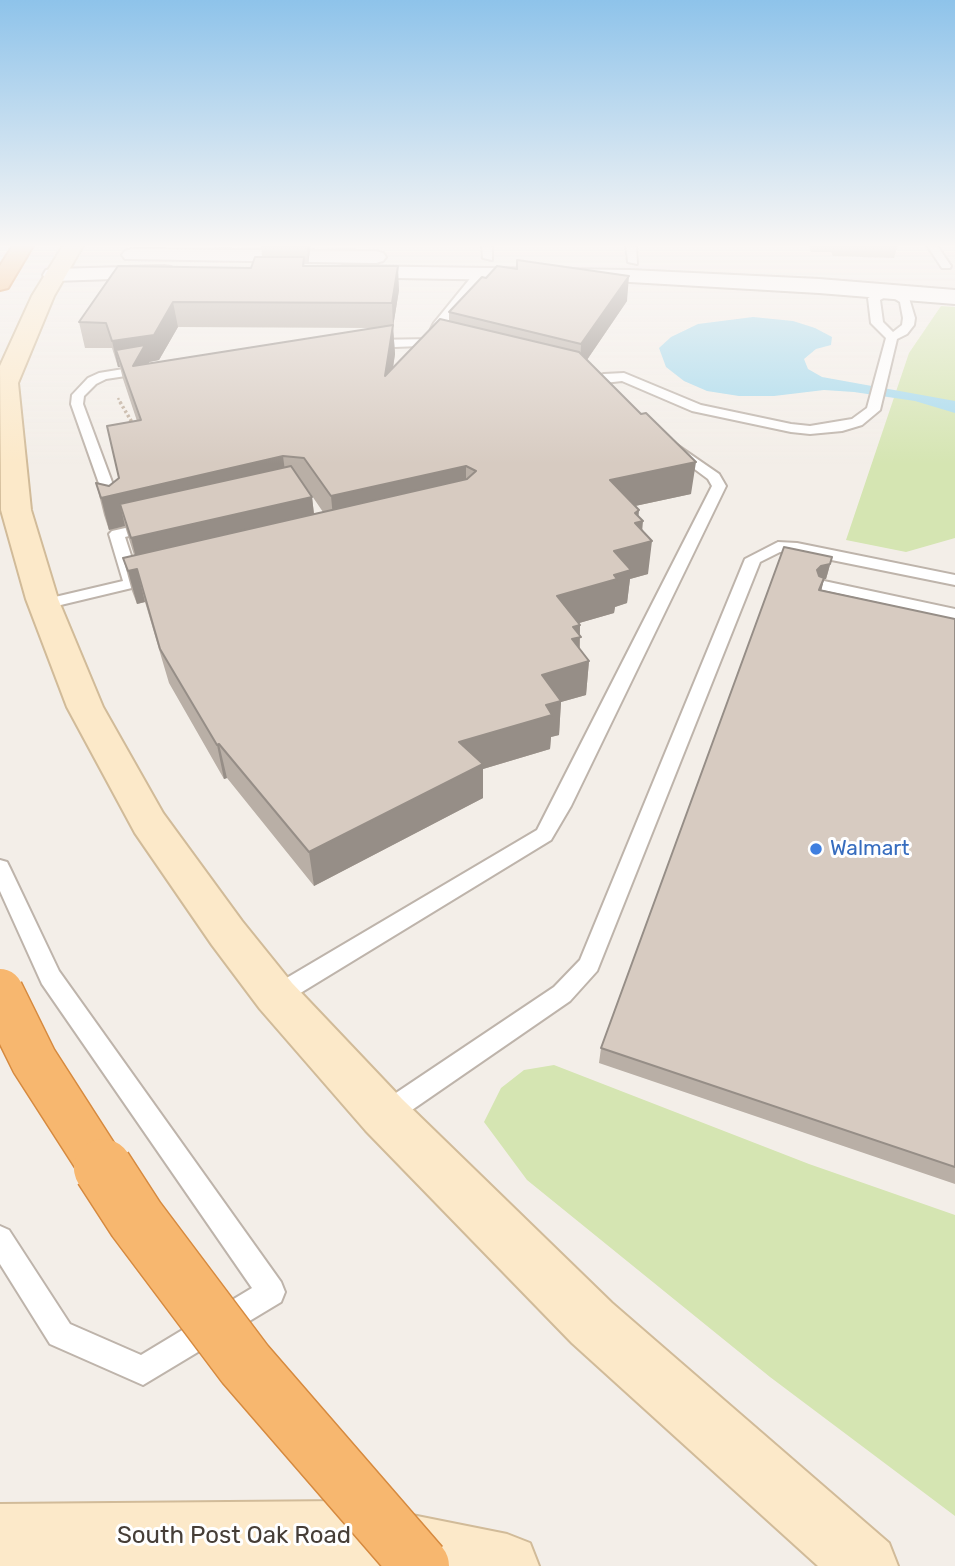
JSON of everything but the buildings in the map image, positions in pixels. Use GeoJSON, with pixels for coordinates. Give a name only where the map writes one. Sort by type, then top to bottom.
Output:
{"type":"FeatureCollection","features":[{"type":"Feature","properties":{"kind":"highway"},"geometry":{"type":"LineString","coordinates":[[0,992],[34,1061],[136,1219],[245,1364],[420,1566]]}},
{"type":"Feature","properties":{"kind":"main road"},"geometry":{"type":"LineString","coordinates":[[33,317],[3,388],[16,510],[44,604],[85,707],[149,823],[276,996],[384,1115],[592,1323],[866,1566]]}},
{"type":"Feature","properties":{"kind":"main road","name":"South Post Oak Road"},"geometry":{"type":"LineString","coordinates":[[1,1533],[342,1533],[508,1566]]}},
{"type":"Feature","properties":{"kind":"lane"},"geometry":{"type":"LineString","coordinates":[[441,341],[437,329],[444,317]]}},
{"type":"Feature","properties":{"kind":"lane"},"geometry":{"type":"LineString","coordinates":[[876,317],[877,323],[892,337]]}},
{"type":"Feature","properties":{"kind":"lane"},"geometry":{"type":"LineString","coordinates":[[892,337],[903,332],[908,325],[909,317]]}},
{"type":"Feature","properties":{"kind":"lane"},"geometry":{"type":"LineString","coordinates":[[648,387],[616,402],[591,380],[624,377],[648,387],[697,408],[810,430],[842,427],[857,422],[873,410],[892,337]]}},
{"type":"Feature","properties":{"kind":"lane"},"geometry":{"type":"LineString","coordinates":[[357,344],[441,341],[460,346]]}},
{"type":"Feature","properties":{"kind":"lane"},"geometry":{"type":"LineString","coordinates":[[116,512],[77,404],[78,395],[92,381],[103,376],[157,368]]}},
{"type":"Feature","properties":{"kind":"lane"},"geometry":{"type":"LineString","coordinates":[[276,996],[544,835],[561,806],[719,486],[714,477],[661,436]]}},
{"type":"Feature","properties":{"kind":"lane"},"geometry":{"type":"LineString","coordinates":[[132,583],[117,534],[165,522]]}},
{"type":"Feature","properties":{"kind":"lane"},"geometry":{"type":"LineString","coordinates":[[384,1115],[562,994],[589,965],[753,559],[778,547],[797,548],[955,580]]}},
{"type":"Feature","properties":{"kind":"lane"},"geometry":{"type":"LineString","coordinates":[[44,604],[171,574]]}},
{"type":"Feature","properties":{"kind":"lane"},"geometry":{"type":"LineString","coordinates":[[824,586],[955,614]]}},
{"type":"Feature","properties":{"kind":"lane"},"geometry":{"type":"LineString","coordinates":[[0,868],[50,977],[271,1292],[143,1370],[60,1334],[0,1239]]}},
{"type":"Feature","properties":{"kind":"path"},"geometry":{"type":"LineString","coordinates":[[125,396],[117,398],[136,431]]}},
{"type":"Feature","properties":{"kind":"green space"},"geometry":{"type":"Polygon","coordinates":[[[933,317],[955,317],[955,538],[906,552],[846,540],[909,353],[933,317]]]}},
{"type":"Feature","properties":{"kind":"green space"},"geometry":{"type":"Polygon","coordinates":[[[554,1065],[809,1164],[955,1215],[955,1516],[770,1377],[527,1180],[484,1122],[501,1088],[524,1070],[554,1065]]]}},
{"type":"Feature","properties":{"kind":"water"},"geometry":{"type":"Polygon","coordinates":[[[754,317],[793,321],[815,328],[832,337],[831,345],[816,349],[804,359],[808,369],[822,377],[955,401],[955,413],[915,401],[854,392],[824,390],[774,396],[739,396],[707,391],[684,381],[666,367],[659,348],[671,337],[698,324],[754,317]]]}},
{"type":"Feature","properties":{"kind":"place","name":"Walmart"},"geometry":{"type":"Point","coordinates":[816,849]}}]}
